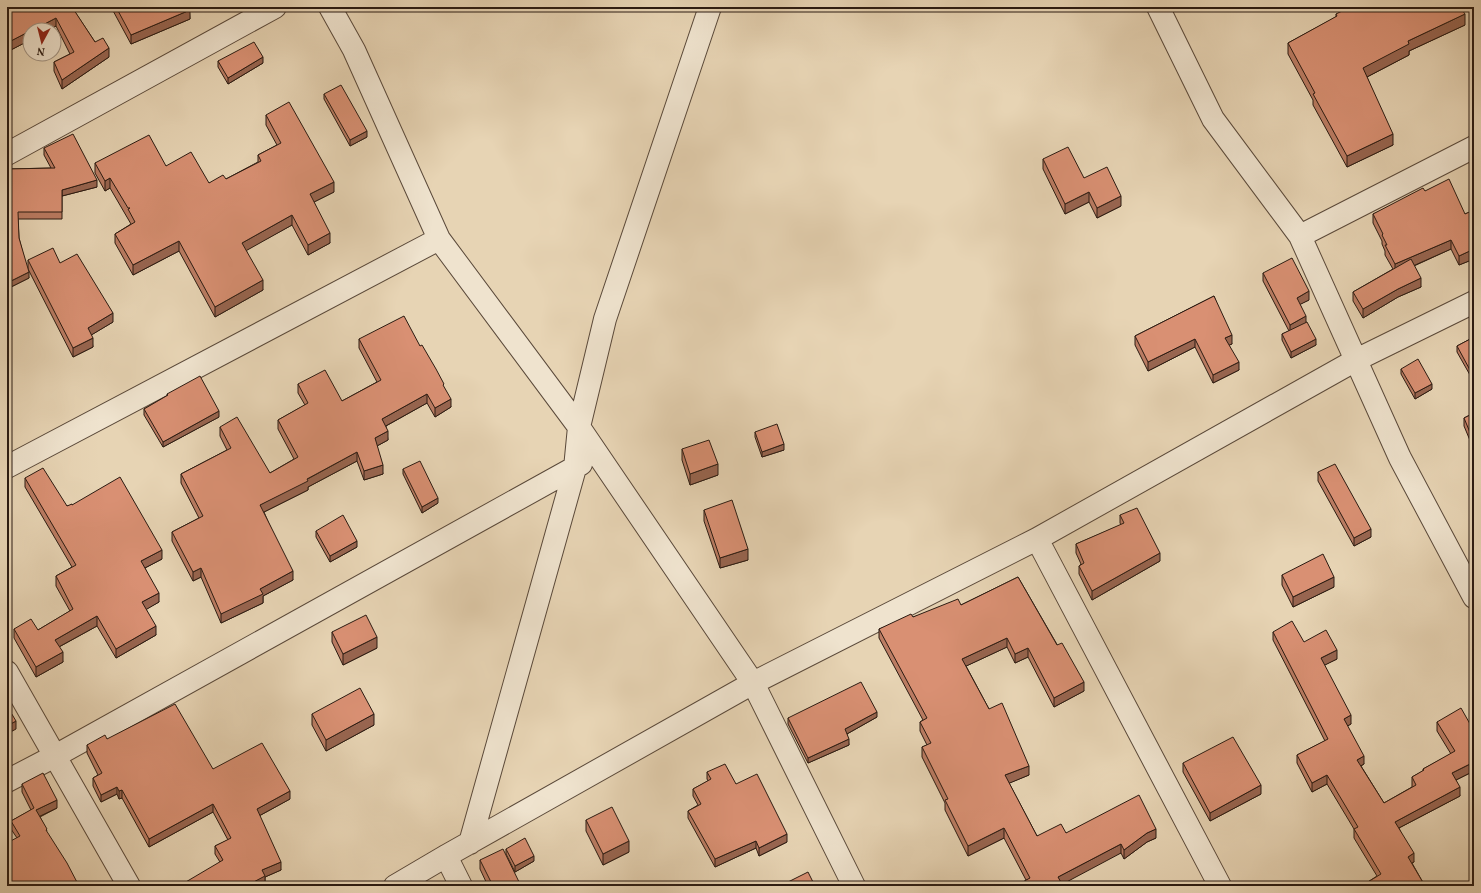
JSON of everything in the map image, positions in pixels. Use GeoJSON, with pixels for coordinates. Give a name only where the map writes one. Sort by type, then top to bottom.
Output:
{"type":"FeatureCollection","features":[{"type":"Feature","properties":{"kind":"street"},"geometry":{"type":"LineString","coordinates":[[7,154],[275,7]]}},
{"type":"Feature","properties":{"kind":"street"},"geometry":{"type":"LineString","coordinates":[[330,7],[354,50],[439,239],[579,427],[753,683],[854,886]]}},
{"type":"Feature","properties":{"kind":"street"},"geometry":{"type":"LineString","coordinates":[[470,843],[575,468],[579,427],[605,319],[710,7]]}},
{"type":"Feature","properties":{"kind":"street"},"geometry":{"type":"LineString","coordinates":[[1158,7],[1213,119],[1300,236],[1400,458],[1474,597]]}},
{"type":"Feature","properties":{"kind":"street"},"geometry":{"type":"LineString","coordinates":[[1300,236],[1474,148]]}},
{"type":"Feature","properties":{"kind":"street"},"geometry":{"type":"LineString","coordinates":[[7,467],[439,239]]}},
{"type":"Feature","properties":{"kind":"street"},"geometry":{"type":"LineString","coordinates":[[395,886],[753,683],[1037,538],[1356,360],[1474,302]]}},
{"type":"Feature","properties":{"kind":"street"},"geometry":{"type":"LineString","coordinates":[[7,781],[55,756],[598,454]]}},
{"type":"Feature","properties":{"kind":"street"},"geometry":{"type":"LineString","coordinates":[[1037,538],[1220,886]]}},
{"type":"Feature","properties":{"kind":"street"},"geometry":{"type":"LineString","coordinates":[[7,672],[129,886]]}},
{"type":"Feature","properties":{"kind":"street"},"geometry":{"type":"LineString","coordinates":[[446,856],[461,886]]}},
{"type":"Feature","properties":{"kind":"building"},"geometry":{"type":"Polygon","coordinates":[[[7,7],[72,7],[95,42],[103,38],[109,48],[62,80],[54,62],[62,62],[62,58],[74,52],[62,29],[62,22],[58,22],[56,18],[48,22],[22,22],[22,35],[7,43],[7,7]]]}},
{"type":"Feature","properties":{"kind":"building"},"geometry":{"type":"Polygon","coordinates":[[[116,7],[189,7],[190,10],[131,35],[116,7]]]}},
{"type":"Feature","properties":{"kind":"building"},"geometry":{"type":"Polygon","coordinates":[[[1350,7],[1460,7],[1465,14],[1408,41],[1409,44],[1363,68],[1393,134],[1347,156],[1313,94],[1315,93],[1288,43],[1337,16],[1336,14],[1350,7]]]}},
{"type":"Feature","properties":{"kind":"building"},"geometry":{"type":"Polygon","coordinates":[[[254,42],[263,57],[228,78],[218,61],[254,42]]]}},
{"type":"Feature","properties":{"kind":"building"},"geometry":{"type":"Polygon","coordinates":[[[341,85],[367,131],[350,140],[324,94],[341,85]]]}},
{"type":"Feature","properties":{"kind":"building"},"geometry":{"type":"Polygon","coordinates":[[[289,102],[334,182],[310,194],[330,233],[308,245],[292,215],[242,243],[263,280],[215,307],[179,241],[133,265],[115,234],[135,222],[128,209],[130,208],[128,208],[110,178],[105,181],[95,163],[149,135],[166,166],[191,152],[209,183],[223,175],[226,179],[261,161],[258,155],[281,143],[266,115],[289,102]]]}},
{"type":"Feature","properties":{"kind":"building"},"geometry":{"type":"Polygon","coordinates":[[[73,134],[97,180],[62,190],[62,212],[18,212],[19,238],[29,272],[11,281],[8,276],[7,277],[7,169],[55,168],[44,148],[73,134]]]}},
{"type":"Feature","properties":{"kind":"building"},"geometry":{"type":"Polygon","coordinates":[[[1068,147],[1084,178],[1107,167],[1121,196],[1097,208],[1089,192],[1065,204],[1043,159],[1068,147]]]}},
{"type":"Feature","properties":{"kind":"building"},"geometry":{"type":"Polygon","coordinates":[[[1449,179],[1465,214],[1474,210],[1474,249],[1459,256],[1451,240],[1395,264],[1385,245],[1387,245],[1382,235],[1383,234],[1373,214],[1423,188],[1425,191],[1449,179]]]}},
{"type":"Feature","properties":{"kind":"building"},"geometry":{"type":"Polygon","coordinates":[[[53,248],[60,263],[77,254],[113,313],[88,328],[93,338],[73,348],[28,260],[53,248]]]}},
{"type":"Feature","properties":{"kind":"building"},"geometry":{"type":"Polygon","coordinates":[[[1292,258],[1309,291],[1297,298],[1306,316],[1290,325],[1263,273],[1292,258]]]}},
{"type":"Feature","properties":{"kind":"building"},"geometry":{"type":"Polygon","coordinates":[[[1411,259],[1421,278],[1363,309],[1353,292],[1411,259]]]}},
{"type":"Feature","properties":{"kind":"building"},"geometry":{"type":"Polygon","coordinates":[[[1214,296],[1232,335],[1225,338],[1239,362],[1213,375],[1195,339],[1148,362],[1135,336],[1214,296]]]}},
{"type":"Feature","properties":{"kind":"building"},"geometry":{"type":"Polygon","coordinates":[[[404,316],[420,346],[422,345],[436,369],[451,399],[435,408],[427,394],[382,419],[388,431],[375,438],[383,465],[364,471],[357,452],[307,479],[308,481],[260,505],[293,571],[260,589],[263,594],[221,614],[201,568],[193,572],[172,532],[203,516],[181,474],[231,448],[220,427],[237,417],[270,473],[298,457],[278,420],[308,403],[298,384],[325,370],[342,401],[381,380],[359,339],[404,316]]]}},
{"type":"Feature","properties":{"kind":"building"},"geometry":{"type":"Polygon","coordinates":[[[1307,322],[1316,339],[1291,352],[1282,334],[1307,322]]]}},
{"type":"Feature","properties":{"kind":"building"},"geometry":{"type":"Polygon","coordinates":[[[1474,337],[1474,367],[1470,370],[1457,346],[1474,337]]]}},
{"type":"Feature","properties":{"kind":"building"},"geometry":{"type":"Polygon","coordinates":[[[1418,359],[1432,384],[1415,393],[1401,369],[1418,359]]]}},
{"type":"Feature","properties":{"kind":"building"},"geometry":{"type":"Polygon","coordinates":[[[200,376],[219,411],[163,442],[144,409],[168,395],[167,394],[200,376]]]}},
{"type":"Feature","properties":{"kind":"building"},"geometry":{"type":"Polygon","coordinates":[[[1474,413],[1474,442],[1464,418],[1474,413]]]}},
{"type":"Feature","properties":{"kind":"building"},"geometry":{"type":"Polygon","coordinates":[[[777,424],[784,444],[762,452],[755,432],[777,424]]]}},
{"type":"Feature","properties":{"kind":"building"},"geometry":{"type":"Polygon","coordinates":[[[709,440],[718,464],[690,474],[682,449],[709,440]]]}},
{"type":"Feature","properties":{"kind":"building"},"geometry":{"type":"Polygon","coordinates":[[[420,461],[438,498],[422,507],[403,469],[420,461]]]}},
{"type":"Feature","properties":{"kind":"building"},"geometry":{"type":"Polygon","coordinates":[[[1335,464],[1371,529],[1354,538],[1318,472],[1335,464]]]}},
{"type":"Feature","properties":{"kind":"building"},"geometry":{"type":"Polygon","coordinates":[[[43,468],[67,506],[72,505],[120,477],[162,550],[141,561],[159,593],[142,602],[156,626],[116,649],[97,616],[55,640],[63,652],[36,667],[14,629],[31,619],[38,630],[73,609],[56,576],[76,565],[25,478],[43,468]]]}},
{"type":"Feature","properties":{"kind":"building"},"geometry":{"type":"Polygon","coordinates":[[[732,500],[748,549],[720,558],[704,510],[732,500]]]}},
{"type":"Feature","properties":{"kind":"building"},"geometry":{"type":"Polygon","coordinates":[[[1137,508],[1160,553],[1092,591],[1079,566],[1084,563],[1076,544],[1124,523],[1120,515],[1137,508]]]}},
{"type":"Feature","properties":{"kind":"building"},"geometry":{"type":"Polygon","coordinates":[[[343,515],[357,541],[330,556],[316,531],[343,515]]]}},
{"type":"Feature","properties":{"kind":"building"},"geometry":{"type":"Polygon","coordinates":[[[1323,554],[1334,577],[1293,597],[1282,575],[1323,554]]]}},
{"type":"Feature","properties":{"kind":"building"},"geometry":{"type":"Polygon","coordinates":[[[1018,577],[1057,645],[1062,643],[1084,682],[1054,698],[1028,648],[1015,654],[1007,638],[962,659],[989,709],[1002,703],[1029,766],[1005,775],[1037,836],[1061,824],[1066,833],[1139,795],[1156,829],[1147,833],[1124,850],[1121,844],[1058,877],[1063,886],[1015,886],[1030,878],[1004,828],[968,846],[945,800],[948,799],[922,747],[931,743],[920,722],[927,718],[879,629],[911,614],[913,617],[958,599],[961,605],[1018,577]]]}},
{"type":"Feature","properties":{"kind":"building"},"geometry":{"type":"Polygon","coordinates":[[[366,615],[377,637],[343,654],[332,632],[366,615]]]}},
{"type":"Feature","properties":{"kind":"building"},"geometry":{"type":"Polygon","coordinates":[[[1292,621],[1304,642],[1326,630],[1337,650],[1321,658],[1351,715],[1344,719],[1364,756],[1357,760],[1384,803],[1416,785],[1412,777],[1455,751],[1437,722],[1461,708],[1474,731],[1474,762],[1452,773],[1460,787],[1395,822],[1414,853],[1408,857],[1425,886],[1363,885],[1381,874],[1354,829],[1358,827],[1327,775],[1312,783],[1297,755],[1328,739],[1273,632],[1292,621]]]}},
{"type":"Feature","properties":{"kind":"building"},"geometry":{"type":"Polygon","coordinates":[[[861,682],[877,712],[845,729],[849,739],[808,758],[788,718],[861,682]]]}},
{"type":"Feature","properties":{"kind":"building"},"geometry":{"type":"Polygon","coordinates":[[[360,688],[374,714],[326,740],[312,714],[360,688]]]}},
{"type":"Feature","properties":{"kind":"building"},"geometry":{"type":"Polygon","coordinates":[[[175,704],[213,769],[262,743],[290,791],[257,809],[281,862],[262,870],[265,876],[246,886],[179,886],[223,860],[215,846],[231,838],[213,804],[149,839],[122,790],[119,791],[117,787],[101,795],[93,778],[102,773],[87,745],[105,735],[107,739],[175,704]]]}},
{"type":"Feature","properties":{"kind":"building"},"geometry":{"type":"Polygon","coordinates":[[[7,706],[16,721],[7,726],[7,706]]]}},
{"type":"Feature","properties":{"kind":"building"},"geometry":{"type":"Polygon","coordinates":[[[1233,737],[1261,785],[1210,813],[1183,763],[1233,737]]]}},
{"type":"Feature","properties":{"kind":"building"},"geometry":{"type":"Polygon","coordinates":[[[725,764],[736,784],[757,774],[787,834],[759,848],[756,841],[715,859],[688,811],[701,804],[693,789],[711,779],[707,772],[725,764]]]}},
{"type":"Feature","properties":{"kind":"building"},"geometry":{"type":"Polygon","coordinates":[[[43,773],[57,800],[36,810],[79,886],[7,886],[7,843],[20,836],[11,821],[34,808],[22,784],[43,773]]]}},
{"type":"Feature","properties":{"kind":"building"},"geometry":{"type":"Polygon","coordinates":[[[612,807],[629,841],[603,854],[586,820],[612,807]]]}},
{"type":"Feature","properties":{"kind":"building"},"geometry":{"type":"Polygon","coordinates":[[[525,838],[534,856],[515,866],[506,849],[525,838]]]}},
{"type":"Feature","properties":{"kind":"building"},"geometry":{"type":"Polygon","coordinates":[[[503,849],[521,886],[493,886],[480,860],[503,849]]]}},
{"type":"Feature","properties":{"kind":"building"},"geometry":{"type":"Polygon","coordinates":[[[808,872],[815,886],[780,886],[808,872]]]}}]}
